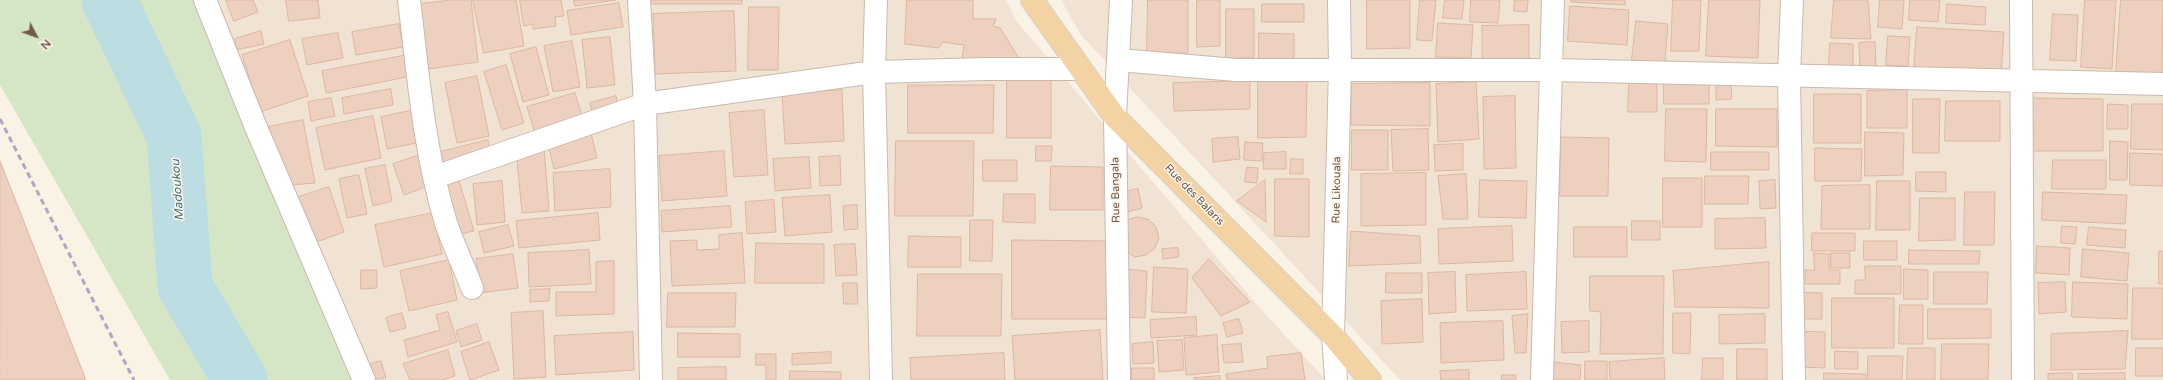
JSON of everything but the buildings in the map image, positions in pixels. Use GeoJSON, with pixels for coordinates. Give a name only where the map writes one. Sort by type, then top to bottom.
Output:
{"type":"FeatureCollection","features":[{"type":"Feature","properties":{"kind":"main road","name":"Rue des Balaris"},"geometry":{"type":"LineString","coordinates":[[1032,0],[1115,117],[1333,336],[1370,380]]}},
{"type":"Feature","properties":{"kind":"street"},"geometry":{"type":"LineString","coordinates":[[205,0],[255,125],[364,380]]}},
{"type":"Feature","properties":{"kind":"street"},"geometry":{"type":"LineString","coordinates":[[409,0],[427,137],[435,177],[446,224],[472,288]]}},
{"type":"Feature","properties":{"kind":"street"},"geometry":{"type":"LineString","coordinates":[[639,0],[645,104],[651,380]]}},
{"type":"Feature","properties":{"kind":"street"},"geometry":{"type":"LineString","coordinates":[[876,0],[874,72],[881,380]]}},
{"type":"Feature","properties":{"kind":"street","name":"Rue Bangala"},"geometry":{"type":"LineString","coordinates":[[1119,380],[1115,117],[1121,0]]}},
{"type":"Feature","properties":{"kind":"street","name":"Rue Likouala"},"geometry":{"type":"LineString","coordinates":[[1336,380],[1333,336],[1340,69],[1339,0]]}},
{"type":"Feature","properties":{"kind":"street"},"geometry":{"type":"LineString","coordinates":[[1542,380],[1553,70],[1554,0]]}},
{"type":"Feature","properties":{"kind":"street"},"geometry":{"type":"LineString","coordinates":[[1792,0],[1789,76],[1794,380]]}},
{"type":"Feature","properties":{"kind":"street"},"geometry":{"type":"LineString","coordinates":[[2021,0],[2020,80],[2023,380]]}},
{"type":"Feature","properties":{"kind":"street"},"geometry":{"type":"LineString","coordinates":[[1119,60],[1236,70],[1553,70],[2163,84]]}},
{"type":"Feature","properties":{"kind":"street"},"geometry":{"type":"LineString","coordinates":[[435,177],[645,104],[874,72],[985,69],[1080,69]]}},
{"type":"Feature","properties":{"kind":"shaded area"},"geometry":{"type":"Polygon","coordinates":[[[194,0],[1006,0],[1017,22],[1260,308],[1326,380],[345,380],[194,0]]]}},
{"type":"Feature","properties":{"kind":"shaded area"},"geometry":{"type":"Polygon","coordinates":[[[1061,0],[2163,0],[2163,380],[1400,380],[1081,35],[1061,0]]]}},
{"type":"Feature","properties":{"kind":"green space"},"geometry":{"type":"Polygon","coordinates":[[[0,0],[203,0],[363,380],[170,380],[0,85],[0,0]]]}},
{"type":"Feature","properties":{"kind":"waterway","name":"Madoukou"},"geometry":{"type":"LineString","coordinates":[[109,0],[174,136],[185,286],[240,380]]}},
{"type":"Feature","properties":{"kind":"railway"},"geometry":{"type":"LineString","coordinates":[[0,119],[134,380]]}}]}
